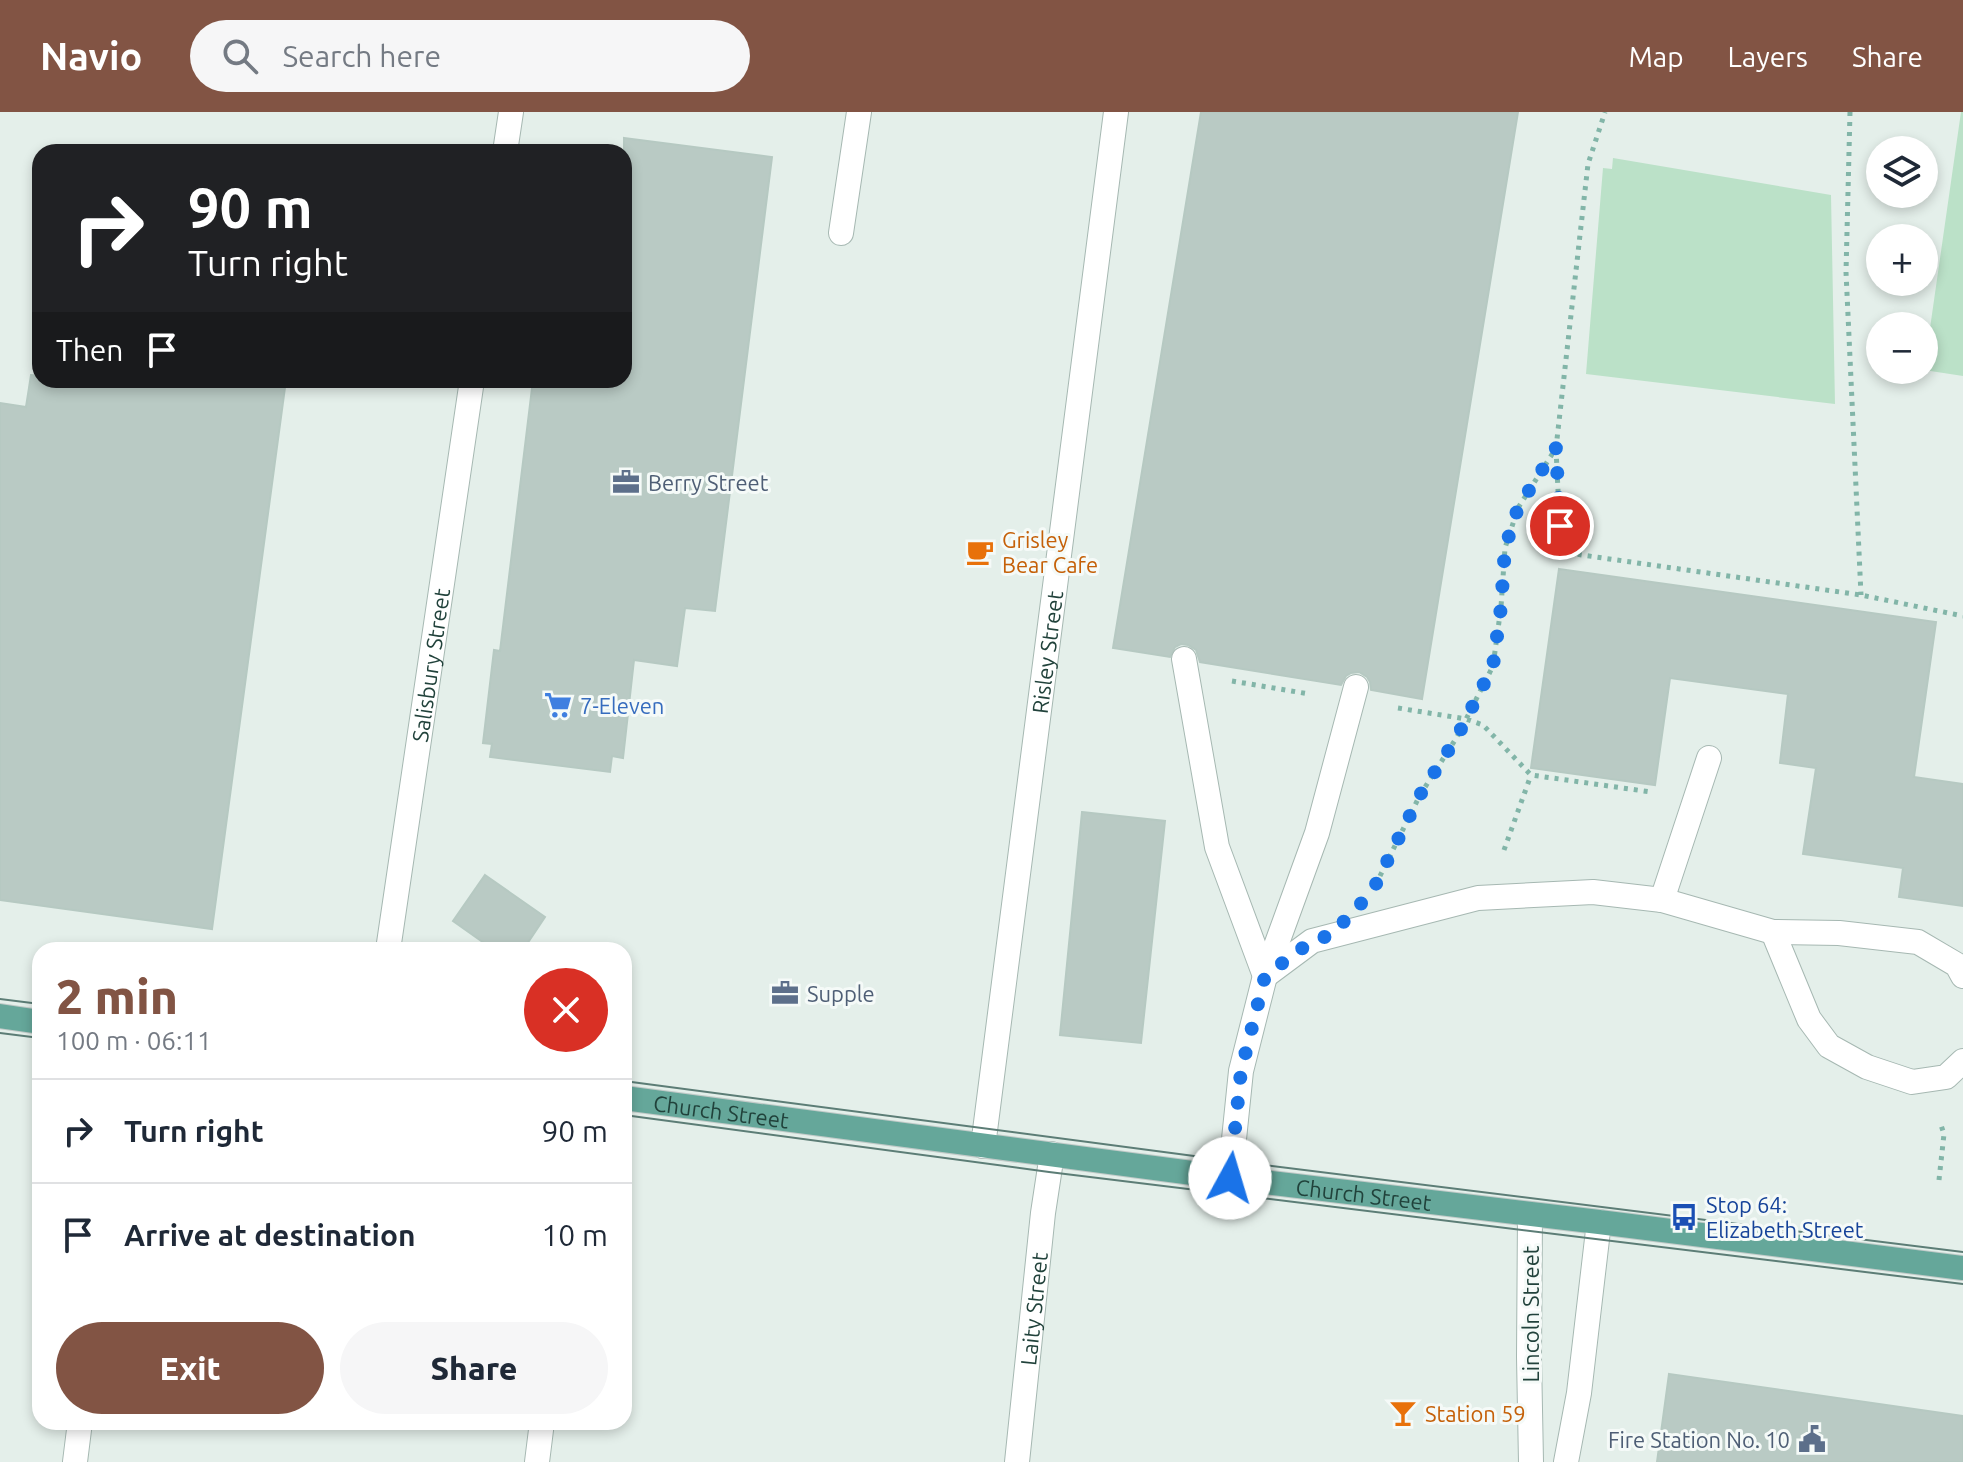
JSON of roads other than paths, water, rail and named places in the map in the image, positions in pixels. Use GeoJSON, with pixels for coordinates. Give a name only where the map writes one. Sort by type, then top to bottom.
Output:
{"type":"FeatureCollection","features":[{"type":"Feature","properties":{"kind":"main road"},"geometry":{"type":"LineString","coordinates":[[0,1016],[32,1021]]}},
{"type":"Feature","properties":{"kind":"main road","name":"Church Street"},"geometry":{"type":"LineString","coordinates":[[632,1099],[1230,1178],[1963,1268]]}},
{"type":"Feature","properties":{"kind":"street"},"geometry":{"type":"LineString","coordinates":[[506,144],[511,112]]}},
{"type":"Feature","properties":{"kind":"street"},"geometry":{"type":"LineString","coordinates":[[841,233],[859,112]]}},
{"type":"Feature","properties":{"kind":"street","name":"Risley Street"},"geometry":{"type":"LineString","coordinates":[[983,1146],[1116,112]]}},
{"type":"Feature","properties":{"kind":"street","name":"Salisbury Street"},"geometry":{"type":"LineString","coordinates":[[389,942],[471,388]]}},
{"type":"Feature","properties":{"kind":"street"},"geometry":{"type":"LineString","coordinates":[[1185,666],[1217,847],[1265,976]]}},
{"type":"Feature","properties":{"kind":"street"},"geometry":{"type":"LineString","coordinates":[[1230,1178],[1241,1071],[1265,976],[1317,833],[1354,694]]}},
{"type":"Feature","properties":{"kind":"street"},"geometry":{"type":"LineString","coordinates":[[1662,900],[1709,758]]}},
{"type":"Feature","properties":{"kind":"street"},"geometry":{"type":"LineString","coordinates":[[1265,976],[1312,941],[1331,935],[1478,898],[1593,892],[1662,900],[1773,932],[1839,933],[1918,942],[1957,965],[1963,976]]}},
{"type":"Feature","properties":{"kind":"street"},"geometry":{"type":"LineString","coordinates":[[1773,932],[1809,1019],[1829,1046],[1867,1067],[1912,1082],[1946,1077],[1963,1061]]}},
{"type":"Feature","properties":{"kind":"street","name":"Laity Street"},"geometry":{"type":"LineString","coordinates":[[1017,1462],[1052,1154]]}},
{"type":"Feature","properties":{"kind":"street","name":"Lincoln Street"},"geometry":{"type":"LineString","coordinates":[[1530,1214],[1531,1462]]}},
{"type":"Feature","properties":{"kind":"street"},"geometry":{"type":"LineString","coordinates":[[1566,1462],[1579,1393],[1599,1222]]}},
{"type":"Feature","properties":{"kind":"street"},"geometry":{"type":"LineString","coordinates":[[75,1462],[79,1430]]}},
{"type":"Feature","properties":{"kind":"street"},"geometry":{"type":"LineString","coordinates":[[537,1462],[541,1430]]}},
{"type":"Feature","properties":{"kind":"tram line"},"geometry":{"type":"LineString","coordinates":[[0,999],[32,1003]]}},
{"type":"Feature","properties":{"kind":"tram line"},"geometry":{"type":"LineString","coordinates":[[0,1033],[32,1037]]}},
{"type":"Feature","properties":{"kind":"tram line"},"geometry":{"type":"LineString","coordinates":[[632,1082],[1963,1252]]}},
{"type":"Feature","properties":{"kind":"tram line"},"geometry":{"type":"LineString","coordinates":[[632,1116],[1049,1172],[1963,1284]]}},
{"type":"Feature","properties":{"kind":"place","name":"Berry Street"},"geometry":{"type":"Point","coordinates":[626,482]}},
{"type":"Feature","properties":{"kind":"place","name":"Grisley Bear Cafe"},"geometry":{"type":"Point","coordinates":[980,552]}},
{"type":"Feature","properties":{"kind":"place","name":"7-Eleven"},"geometry":{"type":"Point","coordinates":[558,705]}},
{"type":"Feature","properties":{"kind":"place","name":"Supple"},"geometry":{"type":"Point","coordinates":[785,993]}},
{"type":"Feature","properties":{"kind":"place","name":"Stop 64: Elizabeth Street"},"geometry":{"type":"Point","coordinates":[1684,1217]}},
{"type":"Feature","properties":{"kind":"place","name":"Station 59"},"geometry":{"type":"Point","coordinates":[1403,1413]}},
{"type":"Feature","properties":{"kind":"place","name":"Fire Station No. 10"},"geometry":{"type":"Point","coordinates":[1812,1439]}}]}
